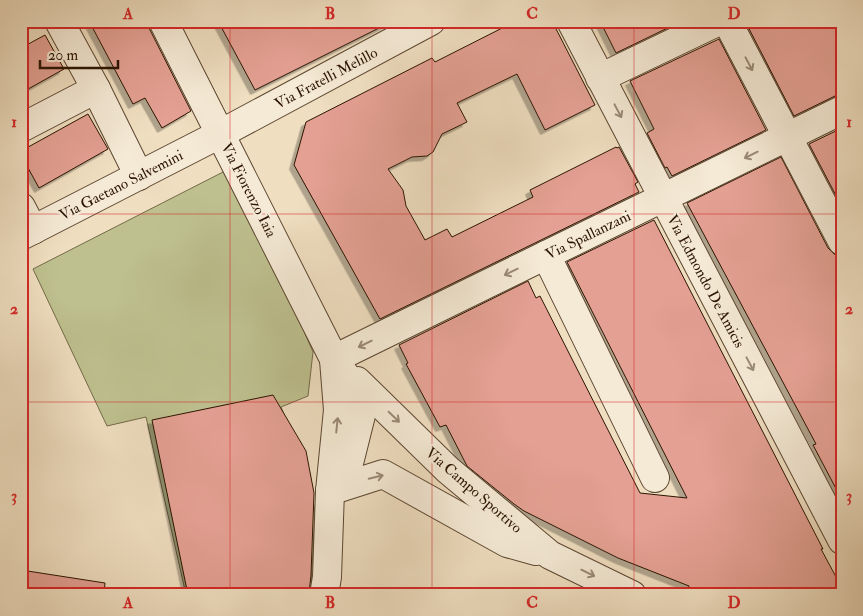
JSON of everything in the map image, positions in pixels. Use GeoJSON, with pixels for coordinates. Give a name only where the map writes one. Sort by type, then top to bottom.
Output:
{"type":"FeatureCollection","features":[{"type":"Feature","properties":{"kind":"street"},"geometry":{"type":"LineString","coordinates":[[60,21],[139,176]]}},
{"type":"Feature","properties":{"kind":"street","name":"Via Fiorenzo Iaia"},"geometry":{"type":"LineString","coordinates":[[163,21],[334,359]]}},
{"type":"Feature","properties":{"kind":"street","name":"Via Fratelli Melillo"},"geometry":{"type":"LineString","coordinates":[[220,134],[431,21]]}},
{"type":"Feature","properties":{"kind":"street","name":"Via Edmondo De Amicis"},"geometry":{"type":"LineString","coordinates":[[571,21],[842,540]]}},
{"type":"Feature","properties":{"kind":"street"},"geometry":{"type":"LineString","coordinates":[[600,78],[719,21]]}},
{"type":"Feature","properties":{"kind":"street"},"geometry":{"type":"LineString","coordinates":[[727,21],[842,241]]}},
{"type":"Feature","properties":{"kind":"street"},"geometry":{"type":"LineString","coordinates":[[21,128],[96,89]]}},
{"type":"Feature","properties":{"kind":"street","name":"Via Spallanzani"},"geometry":{"type":"LineString","coordinates":[[334,359],[842,110]]}},
{"type":"Feature","properties":{"kind":"street","name":"Via Gaetano Salvemini"},"geometry":{"type":"LineString","coordinates":[[25,225],[139,176],[220,134]]}},
{"type":"Feature","properties":{"kind":"street"},"geometry":{"type":"LineString","coordinates":[[546,255],[655,478]]}},
{"type":"Feature","properties":{"kind":"street"},"geometry":{"type":"LineString","coordinates":[[324,595],[327,577],[330,491],[338,410],[334,359]]}},
{"type":"Feature","properties":{"kind":"street","name":"Via Campo Sportivo"},"geometry":{"type":"LineString","coordinates":[[334,359],[448,470],[550,555],[632,595]]}},
{"type":"Feature","properties":{"kind":"street"},"geometry":{"type":"LineString","coordinates":[[330,491],[383,474],[507,543],[550,555]]}},
{"type":"Feature","properties":{"kind":"green space"},"geometry":{"type":"Polygon","coordinates":[[[225,171],[296,313],[313,352],[308,396],[281,407],[308,472],[315,512],[311,588],[278,595],[186,595],[146,417],[107,426],[33,269],[225,171]]]}},
{"type":"Feature","properties":{"kind":"building"},"geometry":{"type":"Polygon","coordinates":[[[89,21],[148,21],[149,28],[191,111],[162,128],[145,98],[133,104],[89,21]]]}},
{"type":"Feature","properties":{"kind":"building"},"geometry":{"type":"Polygon","coordinates":[[[218,21],[393,21],[255,90],[218,21]]]}},
{"type":"Feature","properties":{"kind":"building"},"geometry":{"type":"Polygon","coordinates":[[[516,21],[552,21],[595,105],[545,130],[517,74],[457,103],[467,122],[442,134],[433,152],[427,156],[412,157],[388,169],[403,190],[406,206],[425,240],[447,229],[452,237],[533,197],[530,190],[616,147],[619,147],[638,182],[635,184],[639,192],[380,319],[294,165],[306,122],[432,58],[435,62],[516,21]]]}},
{"type":"Feature","properties":{"kind":"building"},"geometry":{"type":"Polygon","coordinates":[[[600,21],[682,21],[616,53],[600,21]]]}},
{"type":"Feature","properties":{"kind":"building"},"geometry":{"type":"Polygon","coordinates":[[[745,21],[842,21],[842,95],[835,96],[794,116],[745,21]]]}},
{"type":"Feature","properties":{"kind":"building"},"geometry":{"type":"Polygon","coordinates":[[[45,35],[64,69],[21,93],[21,48],[45,35]]]}},
{"type":"Feature","properties":{"kind":"building"},"geometry":{"type":"Polygon","coordinates":[[[719,39],[766,130],[672,176],[667,167],[665,168],[647,133],[654,129],[630,81],[719,39]]]}},
{"type":"Feature","properties":{"kind":"building"},"geometry":{"type":"Polygon","coordinates":[[[88,114],[108,149],[39,188],[21,155],[21,151],[88,114]]]}},
{"type":"Feature","properties":{"kind":"building"},"geometry":{"type":"Polygon","coordinates":[[[842,128],[842,207],[809,144],[842,128]]]}},
{"type":"Feature","properties":{"kind":"building"},"geometry":{"type":"Polygon","coordinates":[[[781,157],[828,248],[834,254],[842,257],[842,500],[813,445],[816,444],[687,203],[781,157]]]}},
{"type":"Feature","properties":{"kind":"building"},"geometry":{"type":"Polygon","coordinates":[[[654,220],[823,549],[821,549],[842,588],[842,595],[688,595],[689,586],[618,558],[524,511],[467,466],[446,425],[440,427],[406,364],[408,363],[399,345],[528,281],[536,298],[540,296],[640,493],[687,498],[567,262],[654,220]]]}},
{"type":"Feature","properties":{"kind":"building"},"geometry":{"type":"Polygon","coordinates":[[[273,395],[306,451],[314,493],[309,593],[301,595],[188,595],[152,420],[273,395]]]}},
{"type":"Feature","properties":{"kind":"building"},"geometry":{"type":"Polygon","coordinates":[[[21,570],[105,583],[104,595],[21,595],[21,570]]]}}]}
